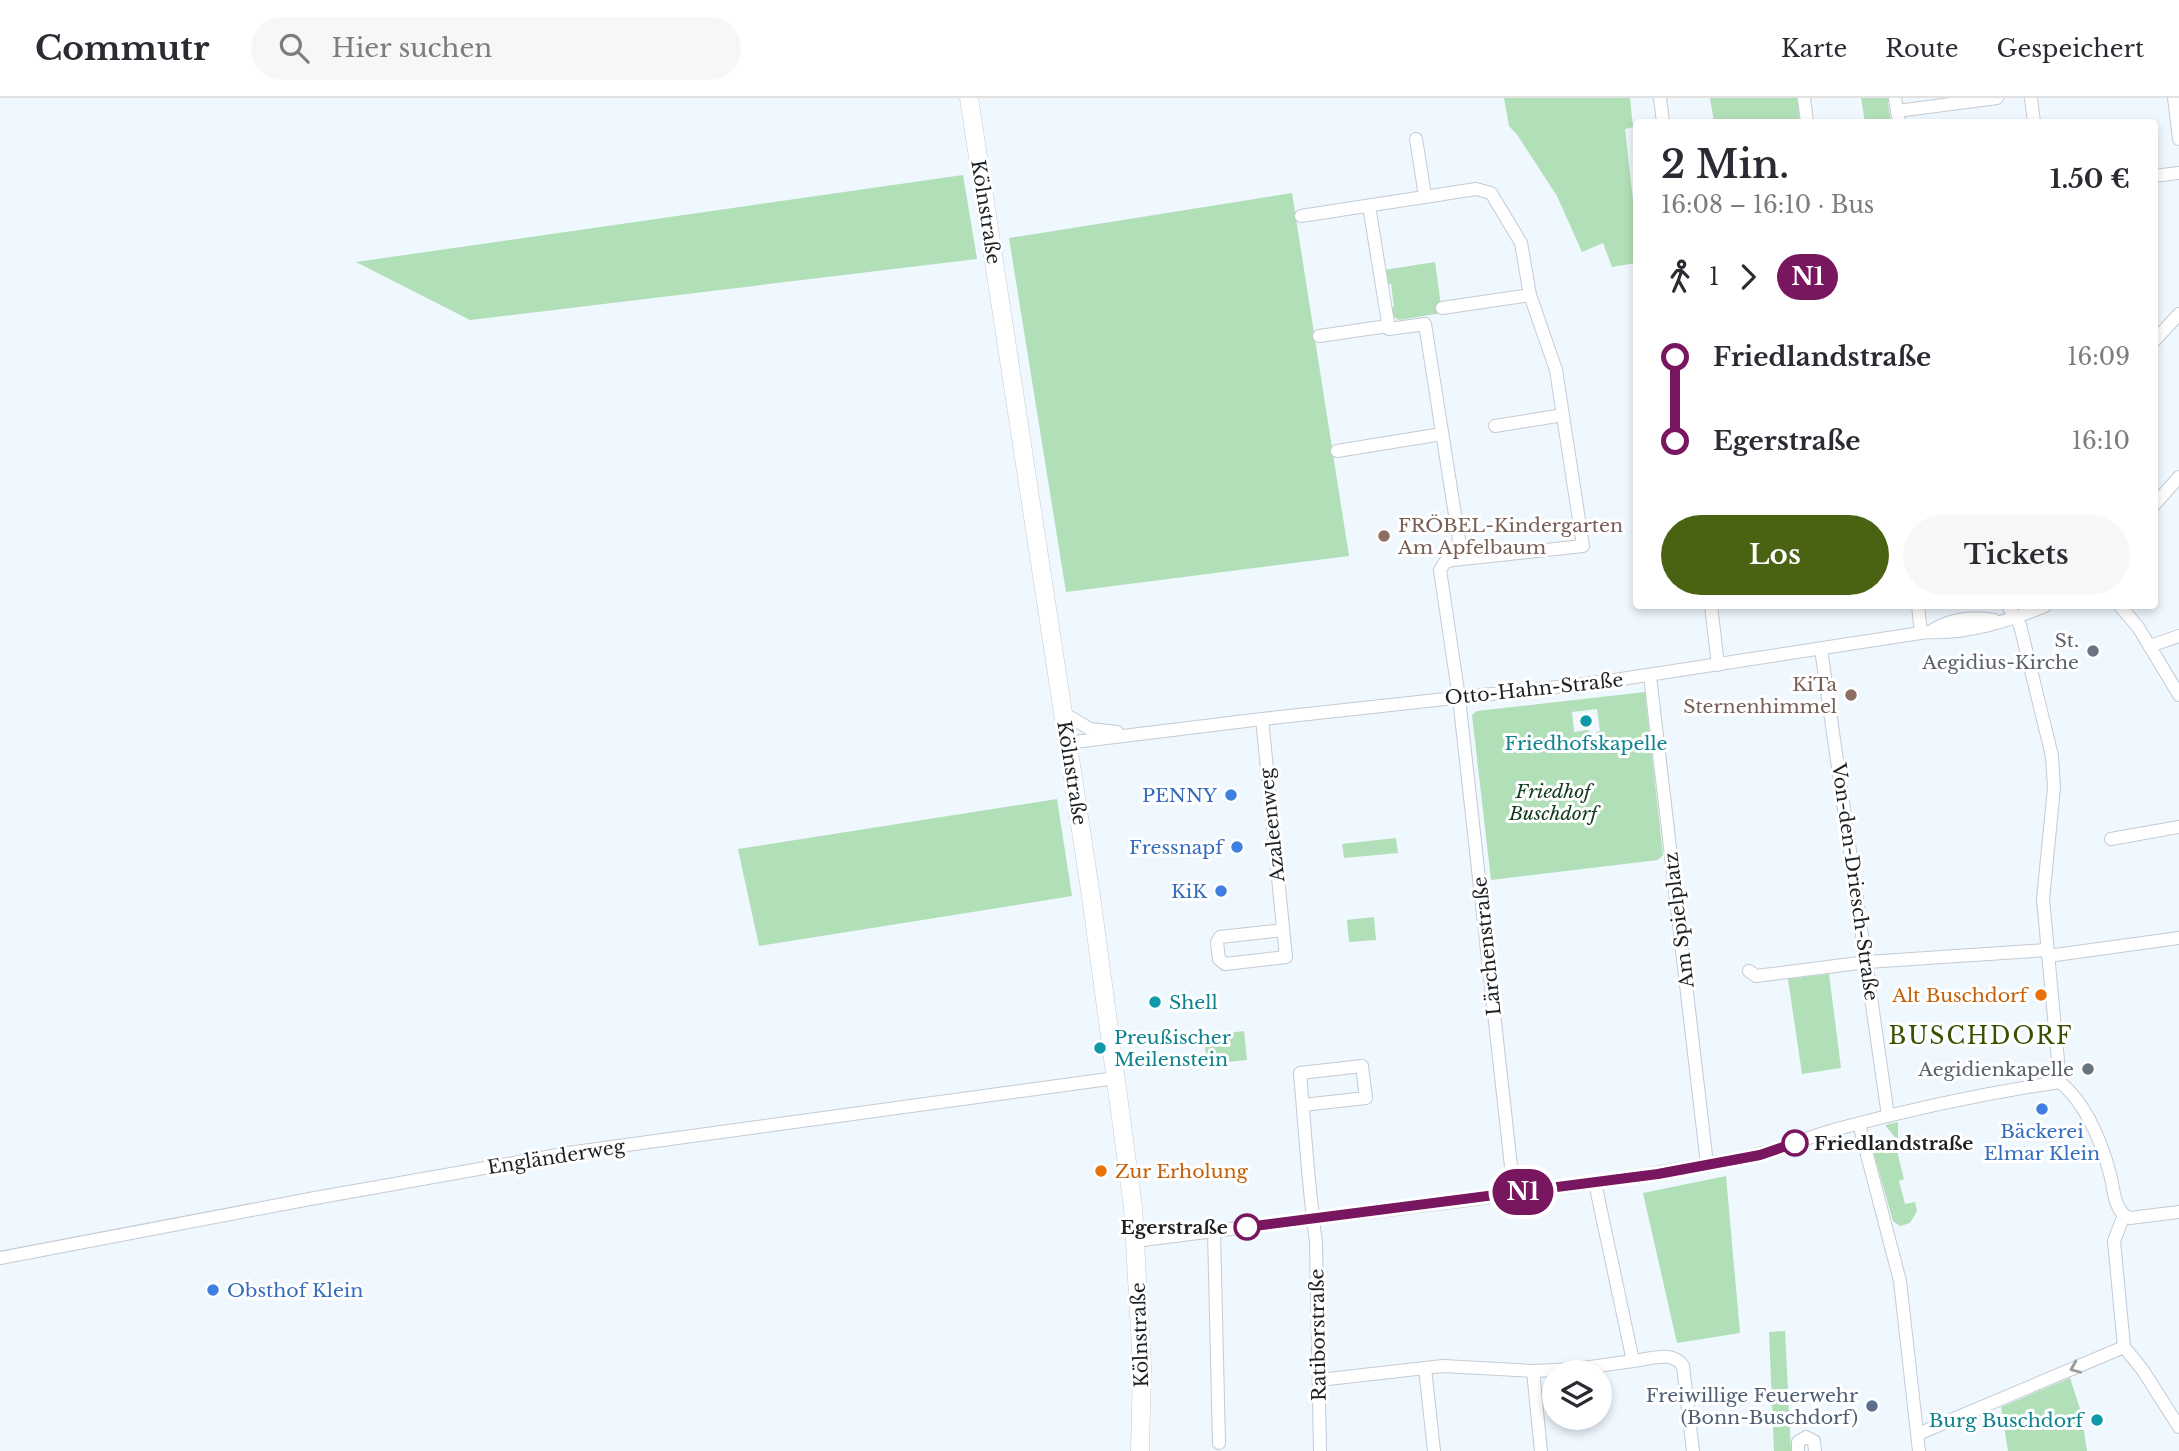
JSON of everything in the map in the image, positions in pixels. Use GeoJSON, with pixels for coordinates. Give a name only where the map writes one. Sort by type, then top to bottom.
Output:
{"type":"FeatureCollection","features":[{"type":"Feature","properties":{"kind":"main road","name":"Kölnstraße"},"geometry":{"type":"LineString","coordinates":[[968,98],[1116,1078],[1136,1241],[1142,1366],[1140,1451]]}},
{"type":"Feature","properties":{"kind":"street"},"geometry":{"type":"LineString","coordinates":[[1660,98],[1663,119]]}},
{"type":"Feature","properties":{"kind":"street"},"geometry":{"type":"LineString","coordinates":[[1804,98],[1807,119]]}},
{"type":"Feature","properties":{"kind":"street"},"geometry":{"type":"LineString","coordinates":[[1897,110],[1997,98]]}},
{"type":"Feature","properties":{"kind":"street"},"geometry":{"type":"LineString","coordinates":[[2031,98],[2034,119]]}},
{"type":"Feature","properties":{"kind":"street"},"geometry":{"type":"LineString","coordinates":[[2174,98],[2179,139]]}},
{"type":"Feature","properties":{"kind":"street"},"geometry":{"type":"LineString","coordinates":[[1416,139],[1425,196]]}},
{"type":"Feature","properties":{"kind":"street"},"geometry":{"type":"LineString","coordinates":[[2158,176],[2179,173]]}},
{"type":"Feature","properties":{"kind":"street"},"geometry":{"type":"LineString","coordinates":[[1301,216],[1476,189],[1491,193],[1521,243],[1530,295],[1556,370],[1583,546],[1462,559],[1425,324],[1389,330],[1369,206]]}},
{"type":"Feature","properties":{"kind":"street"},"geometry":{"type":"LineString","coordinates":[[1442,309],[1530,295]]}},
{"type":"Feature","properties":{"kind":"street"},"geometry":{"type":"LineString","coordinates":[[2158,337],[2179,314]]}},
{"type":"Feature","properties":{"kind":"street"},"geometry":{"type":"LineString","coordinates":[[1319,337],[1388,326]]}},
{"type":"Feature","properties":{"kind":"street"},"geometry":{"type":"LineString","coordinates":[[1495,426],[1563,415]]}},
{"type":"Feature","properties":{"kind":"street"},"geometry":{"type":"LineString","coordinates":[[1337,451],[1443,434]]}},
{"type":"Feature","properties":{"kind":"street"},"geometry":{"type":"LineString","coordinates":[[2158,501],[2179,477]]}},
{"type":"Feature","properties":{"kind":"street","name":"Lärchenstraße"},"geometry":{"type":"LineString","coordinates":[[1462,559],[1445,562],[1440,570],[1459,698],[1514,1193]]}},
{"type":"Feature","properties":{"kind":"street"},"geometry":{"type":"LineString","coordinates":[[1711,609],[1718,665]]}},
{"type":"Feature","properties":{"kind":"street"},"geometry":{"type":"LineString","coordinates":[[1919,609],[1924,632]]}},
{"type":"Feature","properties":{"kind":"street"},"geometry":{"type":"LineString","coordinates":[[2008,609],[2009,619],[2020,625],[2052,757],[2054,788],[2043,881],[2060,1082],[2075,1094],[2090,1120],[2104,1153],[2118,1208],[2124,1215],[2130,1218],[2179,1212]]}},
{"type":"Feature","properties":{"kind":"street","name":"Otto-Hahn-Straße"},"geometry":{"type":"LineString","coordinates":[[1066,743],[1650,676],[1924,632],[1940,633],[1970,628],[2037,609]]}},
{"type":"Feature","properties":{"kind":"street"},"geometry":{"type":"LineString","coordinates":[[2123,609],[2138,627],[2179,695]]}},
{"type":"Feature","properties":{"kind":"street"},"geometry":{"type":"LineString","coordinates":[[2150,646],[2179,636]]}},
{"type":"Feature","properties":{"kind":"street","name":"Von-den-Driesch-Straße"},"geometry":{"type":"LineString","coordinates":[[1821,649],[1888,1116]]}},
{"type":"Feature","properties":{"kind":"street","name":"Am Spielplatz"},"geometry":{"type":"LineString","coordinates":[[1650,676],[1707,1164]]}},
{"type":"Feature","properties":{"kind":"street","name":"Otto-Hahn-Straße"},"geometry":{"type":"LineString","coordinates":[[1063,713],[1090,729],[1139,734]]}},
{"type":"Feature","properties":{"kind":"street","name":"Azaleenweg"},"geometry":{"type":"LineString","coordinates":[[1262,719],[1286,957],[1225,964],[1219,959],[1217,942],[1220,937],[1283,930]]}},
{"type":"Feature","properties":{"kind":"street"},"geometry":{"type":"LineString","coordinates":[[2111,839],[2179,827]]}},
{"type":"Feature","properties":{"kind":"street"},"geometry":{"type":"LineString","coordinates":[[1749,971],[1756,976],[1867,962],[2047,953],[2179,938]]}},
{"type":"Feature","properties":{"kind":"street"},"geometry":{"type":"LineString","coordinates":[[1303,1105],[1366,1098],[1362,1066],[1300,1073],[1313,1218]]}},
{"type":"Feature","properties":{"kind":"street","name":"Engländerweg"},"geometry":{"type":"LineString","coordinates":[[0,1258],[575,1152],[1116,1078]]}},
{"type":"Feature","properties":{"kind":"street"},"geometry":{"type":"LineString","coordinates":[[1136,1241],[1595,1183],[1760,1155],[1888,1116],[1998,1091],[2060,1082]]}},
{"type":"Feature","properties":{"kind":"street"},"geometry":{"type":"LineString","coordinates":[[1859,1124],[1900,1281],[1919,1451]]}},
{"type":"Feature","properties":{"kind":"street"},"geometry":{"type":"LineString","coordinates":[[1595,1183],[1633,1361]]}},
{"type":"Feature","properties":{"kind":"street"},"geometry":{"type":"LineString","coordinates":[[2124,1215],[2114,1241],[2124,1347],[2142,1369],[2179,1427]]}},
{"type":"Feature","properties":{"kind":"street","name":"Ratiborstraße"},"geometry":{"type":"LineString","coordinates":[[1313,1218],[1316,1242],[1320,1451]]}},
{"type":"Feature","properties":{"kind":"street"},"geometry":{"type":"LineString","coordinates":[[1214,1231],[1219,1443]]}},
{"type":"Feature","properties":{"kind":"street"},"geometry":{"type":"LineString","coordinates":[[1918,1434],[2124,1347]]}},
{"type":"Feature","properties":{"kind":"street"},"geometry":{"type":"LineString","coordinates":[[1319,1380],[1443,1366],[1533,1371],[1576,1369],[1672,1356],[1679,1359],[1683,1366],[1693,1451]]}},
{"type":"Feature","properties":{"kind":"street"},"geometry":{"type":"LineString","coordinates":[[1425,1368],[1434,1451]]}},
{"type":"Feature","properties":{"kind":"street"},"geometry":{"type":"LineString","coordinates":[[1533,1371],[1541,1451]]}},
{"type":"Feature","properties":{"kind":"street"},"geometry":{"type":"LineString","coordinates":[[1798,1451],[1798,1442],[1806,1437],[1814,1441],[1815,1451]]}},
{"type":"Feature","properties":{"kind":"green space"},"geometry":{"type":"Polygon","coordinates":[[[1504,98],[1630,98],[1633,127],[1625,129],[1633,201],[1633,264],[1612,267],[1603,243],[1582,252],[1557,196],[1509,126],[1504,98]]]}},
{"type":"Feature","properties":{"kind":"green space"},"geometry":{"type":"Polygon","coordinates":[[[1710,98],[1797,98],[1800,119],[1714,119],[1710,98]]]}},
{"type":"Feature","properties":{"kind":"green space"},"geometry":{"type":"Polygon","coordinates":[[[1861,98],[1892,98],[1892,101],[1888,102],[1891,119],[1864,119],[1861,98]]]}},
{"type":"Feature","properties":{"kind":"green space"},"geometry":{"type":"Polygon","coordinates":[[[963,175],[977,259],[470,320],[356,262],[963,175]]]}},
{"type":"Feature","properties":{"kind":"green space"},"geometry":{"type":"Polygon","coordinates":[[[1292,193],[1349,556],[1066,592],[1009,238],[1292,193]]]}},
{"type":"Feature","properties":{"kind":"green space"},"geometry":{"type":"Polygon","coordinates":[[[1435,262],[1442,313],[1399,320],[1395,318],[1390,308],[1394,307],[1391,284],[1386,284],[1384,270],[1435,262]]]}},
{"type":"Feature","properties":{"kind":"green space","name":"Friedhof Buschdorf"},"geometry":{"type":"Polygon","coordinates":[[[1645,692],[1663,855],[1658,860],[1491,880],[1472,715],[1477,711],[1645,692]],[[1597,709],[1572,712],[1574,732],[1587,730],[1591,732],[1592,742],[1597,742],[1596,732],[1600,731],[1597,709]]]}},
{"type":"Feature","properties":{"kind":"green space"},"geometry":{"type":"Polygon","coordinates":[[[1057,799],[1072,896],[759,946],[738,849],[1057,799]]]}},
{"type":"Feature","properties":{"kind":"green space"},"geometry":{"type":"Polygon","coordinates":[[[1396,838],[1398,853],[1344,858],[1342,844],[1396,838]]]}},
{"type":"Feature","properties":{"kind":"green space"},"geometry":{"type":"Polygon","coordinates":[[[1374,917],[1376,940],[1349,942],[1347,920],[1374,917]]]}},
{"type":"Feature","properties":{"kind":"green space"},"geometry":{"type":"Polygon","coordinates":[[[1829,974],[1841,1068],[1802,1074],[1788,979],[1829,974]]]}},
{"type":"Feature","properties":{"kind":"green space"},"geometry":{"type":"Polygon","coordinates":[[[1244,1031],[1247,1060],[1207,1064],[1204,1036],[1244,1031]]]}},
{"type":"Feature","properties":{"kind":"green space"},"geometry":{"type":"Polygon","coordinates":[[[1898,1122],[1898,1155],[1904,1179],[1899,1181],[1905,1204],[1915,1202],[1917,1211],[1910,1223],[1900,1226],[1893,1221],[1872,1147],[1878,1150],[1890,1147],[1894,1136],[1885,1125],[1898,1122]]]}},
{"type":"Feature","properties":{"kind":"green space"},"geometry":{"type":"Polygon","coordinates":[[[1726,1176],[1740,1333],[1677,1343],[1643,1193],[1726,1176]]]}},
{"type":"Feature","properties":{"kind":"green space"},"geometry":{"type":"Polygon","coordinates":[[[1785,1331],[1791,1451],[1774,1451],[1769,1332],[1785,1331]]]}},
{"type":"Feature","properties":{"kind":"green space"},"geometry":{"type":"Polygon","coordinates":[[[2070,1378],[2081,1412],[2087,1451],[2008,1451],[2001,1407],[2070,1378]]]}},
{"type":"Feature","properties":{"kind":"bus line","name":"N1"},"geometry":{"type":"LineString","coordinates":[[1247,1227],[1658,1174],[1760,1155],[1795,1143]]}},
{"type":"Feature","properties":{"kind":"place","name":"FRÖBEL-Kindergarten Am Apfelbaum"},"geometry":{"type":"Point","coordinates":[1384,536]}},
{"type":"Feature","properties":{"kind":"place","name":"St. Aegidius-Kirche"},"geometry":{"type":"Point","coordinates":[2093,651]}},
{"type":"Feature","properties":{"kind":"place","name":"KiTa Sternenhimmel"},"geometry":{"type":"Point","coordinates":[1851,695]}},
{"type":"Feature","properties":{"kind":"place","name":"Friedhofskapelle"},"geometry":{"type":"Point","coordinates":[1586,721]}},
{"type":"Feature","properties":{"kind":"place","name":"PENNY"},"geometry":{"type":"Point","coordinates":[1231,795]}},
{"type":"Feature","properties":{"kind":"place","name":"Fressnapf"},"geometry":{"type":"Point","coordinates":[1237,847]}},
{"type":"Feature","properties":{"kind":"place","name":"KiK"},"geometry":{"type":"Point","coordinates":[1221,891]}},
{"type":"Feature","properties":{"kind":"place","name":"Alt Buschdorf"},"geometry":{"type":"Point","coordinates":[2041,995]}},
{"type":"Feature","properties":{"kind":"place","name":"Shell"},"geometry":{"type":"Point","coordinates":[1155,1002]}},
{"type":"Feature","properties":{"kind":"place","name":"Preußischer Meilenstein"},"geometry":{"type":"Point","coordinates":[1100,1048]}},
{"type":"Feature","properties":{"kind":"place","name":"Aegidienkapelle"},"geometry":{"type":"Point","coordinates":[2088,1069]}},
{"type":"Feature","properties":{"kind":"place","name":"Bäckerei Elmar Klein"},"geometry":{"type":"Point","coordinates":[2042,1109]}},
{"type":"Feature","properties":{"kind":"place","name":"Friedlandstraße"},"geometry":{"type":"Point","coordinates":[1795,1143]}},
{"type":"Feature","properties":{"kind":"place","name":"Zur Erholung"},"geometry":{"type":"Point","coordinates":[1101,1171]}},
{"type":"Feature","properties":{"kind":"place","name":"Egerstraße"},"geometry":{"type":"Point","coordinates":[1247,1227]}},
{"type":"Feature","properties":{"kind":"place","name":"Obsthof Klein"},"geometry":{"type":"Point","coordinates":[213,1290]}},
{"type":"Feature","properties":{"kind":"place","name":"Freiwillige Feuerwehr (Bonn-Buschdorf)"},"geometry":{"type":"Point","coordinates":[1872,1406]}},
{"type":"Feature","properties":{"kind":"place","name":"Burg Buschdorf"},"geometry":{"type":"Point","coordinates":[2097,1420]}},
{"type":"Feature","properties":{"kind":"district","name":"BUSCHDORF"},"geometry":{"type":"Point","coordinates":[1981,1036]}}]}
